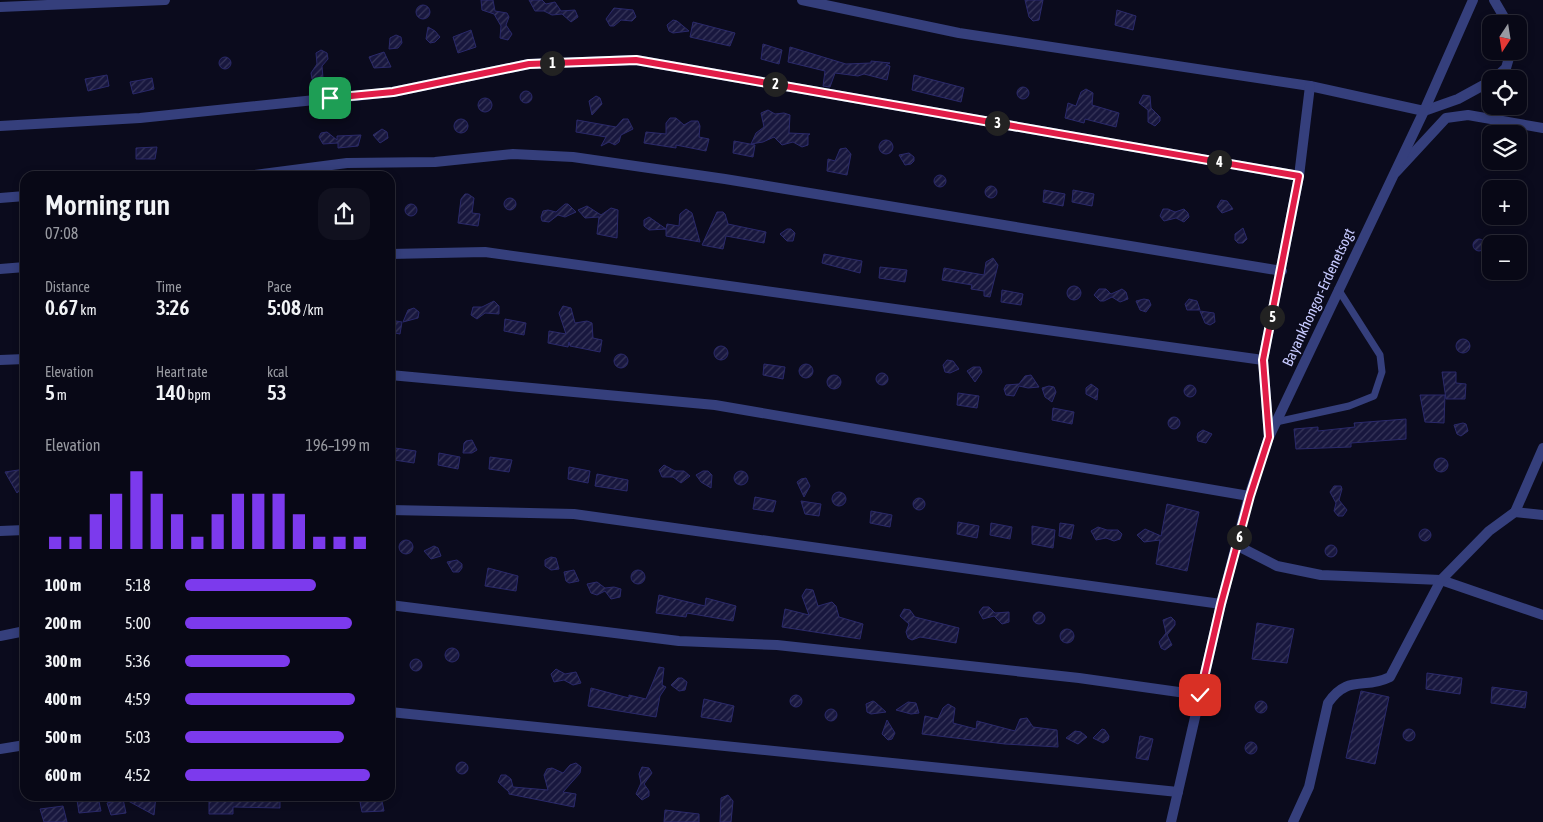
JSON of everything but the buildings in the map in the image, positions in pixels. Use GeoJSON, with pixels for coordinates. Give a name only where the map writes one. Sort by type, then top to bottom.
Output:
{"type":"FeatureCollection","features":[{"type":"Feature","properties":{"kind":"street"},"geometry":{"type":"LineString","coordinates":[[0,7],[165,0]]}},
{"type":"Feature","properties":{"kind":"street"},"geometry":{"type":"LineString","coordinates":[[802,0],[958,33],[1310,86],[1424,112],[1458,99],[1482,86]]}},
{"type":"Feature","properties":{"kind":"street","name":"Bayankhongor-Erdenetsogt"},"geometry":{"type":"LineString","coordinates":[[1171,822],[1236,545],[1269,437],[1424,112],[1473,0]]}},
{"type":"Feature","properties":{"kind":"street"},"geometry":{"type":"LineString","coordinates":[[1494,0],[1503,15]]}},
{"type":"Feature","properties":{"kind":"street"},"geometry":{"type":"LineString","coordinates":[[0,126],[140,118],[393,92],[529,64],[636,60],[1299,176]]}},
{"type":"Feature","properties":{"kind":"street"},"geometry":{"type":"LineString","coordinates":[[1269,437],[1263,360],[1282,271],[1299,176],[1310,86]]}},
{"type":"Feature","properties":{"kind":"street"},"geometry":{"type":"LineString","coordinates":[[1394,174],[1446,118],[1468,114],[1543,128]]}},
{"type":"Feature","properties":{"kind":"street"},"geometry":{"type":"LineString","coordinates":[[285,171],[347,163],[435,162],[513,154],[573,158],[725,178],[1282,271]]}},
{"type":"Feature","properties":{"kind":"street"},"geometry":{"type":"LineString","coordinates":[[0,198],[20,196]]}},
{"type":"Feature","properties":{"kind":"street"},"geometry":{"type":"LineString","coordinates":[[395,254],[485,252],[1263,360]]}},
{"type":"Feature","properties":{"kind":"street"},"geometry":{"type":"LineString","coordinates":[[0,269],[20,267]]}},
{"type":"Feature","properties":{"kind":"street"},"geometry":{"type":"LineString","coordinates":[[0,360],[20,359]]}},
{"type":"Feature","properties":{"kind":"street"},"geometry":{"type":"LineString","coordinates":[[395,375],[715,405],[1250,496]]}},
{"type":"Feature","properties":{"kind":"street"},"geometry":{"type":"LineString","coordinates":[[1292,822],[1309,787],[1328,703],[1334,694],[1345,686],[1381,682],[1390,677],[1441,580],[1490,531],[1514,512],[1543,448]]}},
{"type":"Feature","properties":{"kind":"street"},"geometry":{"type":"LineString","coordinates":[[395,510],[574,514],[1221,604]]}},
{"type":"Feature","properties":{"kind":"street"},"geometry":{"type":"LineString","coordinates":[[1514,512],[1543,515]]}},
{"type":"Feature","properties":{"kind":"street"},"geometry":{"type":"LineString","coordinates":[[0,531],[20,530]]}},
{"type":"Feature","properties":{"kind":"street"},"geometry":{"type":"LineString","coordinates":[[1236,545],[1277,566],[1321,575],[1441,580],[1543,615]]}},
{"type":"Feature","properties":{"kind":"street"},"geometry":{"type":"LineString","coordinates":[[395,606],[679,641],[777,645],[1079,678],[1200,695]]}},
{"type":"Feature","properties":{"kind":"street"},"geometry":{"type":"LineString","coordinates":[[0,636],[20,632]]}},
{"type":"Feature","properties":{"kind":"street"},"geometry":{"type":"LineString","coordinates":[[395,713],[1178,792]]}},
{"type":"Feature","properties":{"kind":"street"},"geometry":{"type":"LineString","coordinates":[[0,750],[20,746]]}},
{"type":"Feature","properties":{"kind":"lane"},"geometry":{"type":"LineString","coordinates":[[1276,422],[1350,406],[1374,396],[1382,372],[1380,355],[1338,289]]}},
{"type":"Feature","properties":{"kind":"route"},"geometry":{"type":"LineString","coordinates":[[330,98],[393,92],[529,64],[636,60],[1299,176],[1282,271],[1263,360],[1269,437],[1250,496],[1221,604],[1200,695]]}}]}
